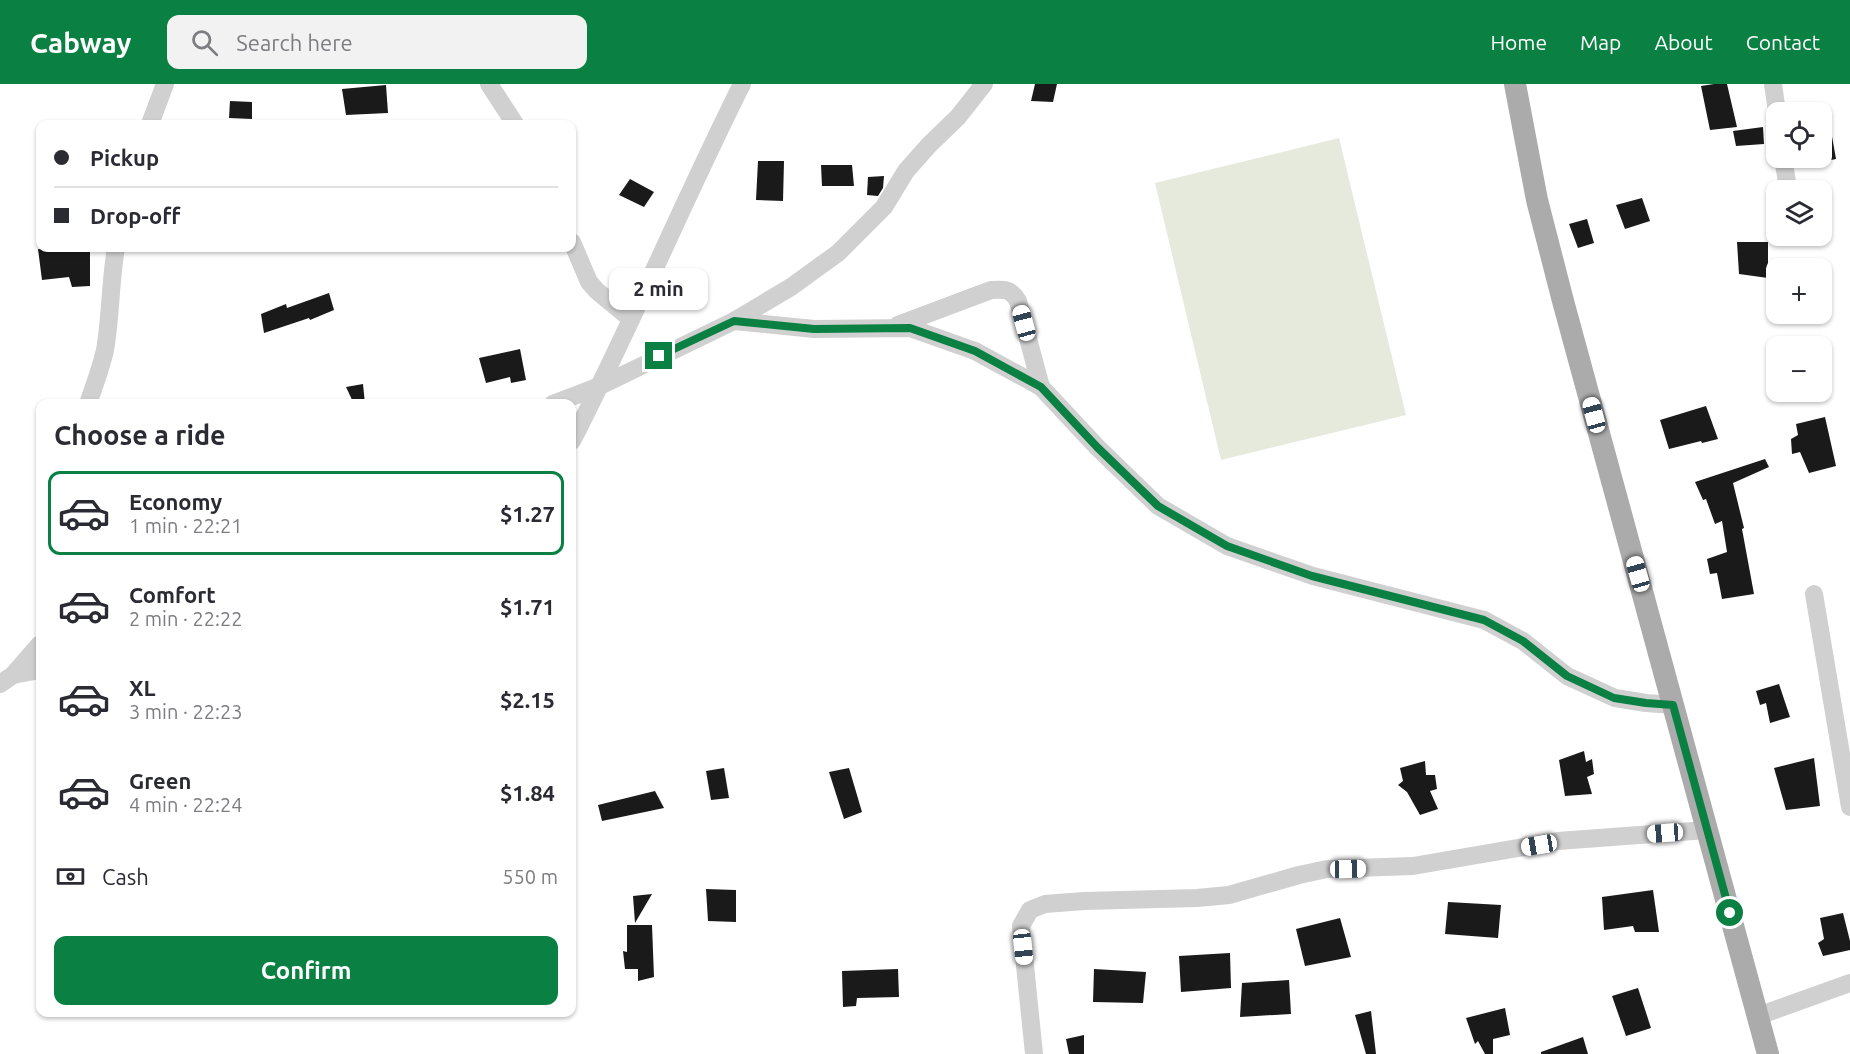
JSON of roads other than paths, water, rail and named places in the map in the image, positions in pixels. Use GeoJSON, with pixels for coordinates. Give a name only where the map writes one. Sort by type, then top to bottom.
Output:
{"type":"FeatureCollection","features":[{"type":"Feature","properties":{"kind":"main road"},"geometry":{"type":"LineString","coordinates":[[1515,84],[1537,201],[1758,1016],[1763,1052]]}},
{"type":"Feature","properties":{"kind":"street"},"geometry":{"type":"LineString","coordinates":[[152,120],[165,84]]}},
{"type":"Feature","properties":{"kind":"street"},"geometry":{"type":"LineString","coordinates":[[489,84],[512,120]]}},
{"type":"Feature","properties":{"kind":"street"},"geometry":{"type":"LineString","coordinates":[[576,433],[699,170],[742,84]]}},
{"type":"Feature","properties":{"kind":"street"},"geometry":{"type":"LineString","coordinates":[[566,399],[600,386],[734,321],[791,287],[838,253],[884,207],[906,171],[958,117],[984,84]]}},
{"type":"Feature","properties":{"kind":"street"},"geometry":{"type":"LineString","coordinates":[[1773,84],[1776,102]]}},
{"type":"Feature","properties":{"kind":"street"},"geometry":{"type":"LineString","coordinates":[[576,251],[589,282],[631,319]]}},
{"type":"Feature","properties":{"kind":"street"},"geometry":{"type":"LineString","coordinates":[[90,399],[104,353],[111,310],[111,274],[115,252]]}},
{"type":"Feature","properties":{"kind":"street"},"geometry":{"type":"LineString","coordinates":[[893,327],[991,290],[1004,289],[1013,293],[1018,301],[1041,387]]}},
{"type":"Feature","properties":{"kind":"street"},"geometry":{"type":"LineString","coordinates":[[734,321],[814,329],[910,328],[975,351],[1041,387],[1097,447],[1158,506],[1227,546],[1312,576],[1484,620],[1523,641],[1567,676],[1614,698],[1673,705]]}},
{"type":"Feature","properties":{"kind":"street"},"geometry":{"type":"LineString","coordinates":[[1814,594],[1850,807]]}},
{"type":"Feature","properties":{"kind":"street"},"geometry":{"type":"LineString","coordinates":[[7,680],[36,648]]}},
{"type":"Feature","properties":{"kind":"street"},"geometry":{"type":"LineString","coordinates":[[7,680],[36,671]]}},
{"type":"Feature","properties":{"kind":"street"},"geometry":{"type":"LineString","coordinates":[[1034,1054],[1021,926],[1030,910],[1045,904],[1229,895],[1327,869],[1413,866],[1558,841],[1707,830]]}},
{"type":"Feature","properties":{"kind":"street"},"geometry":{"type":"LineString","coordinates":[[1758,1016],[1850,983]]}}]}
